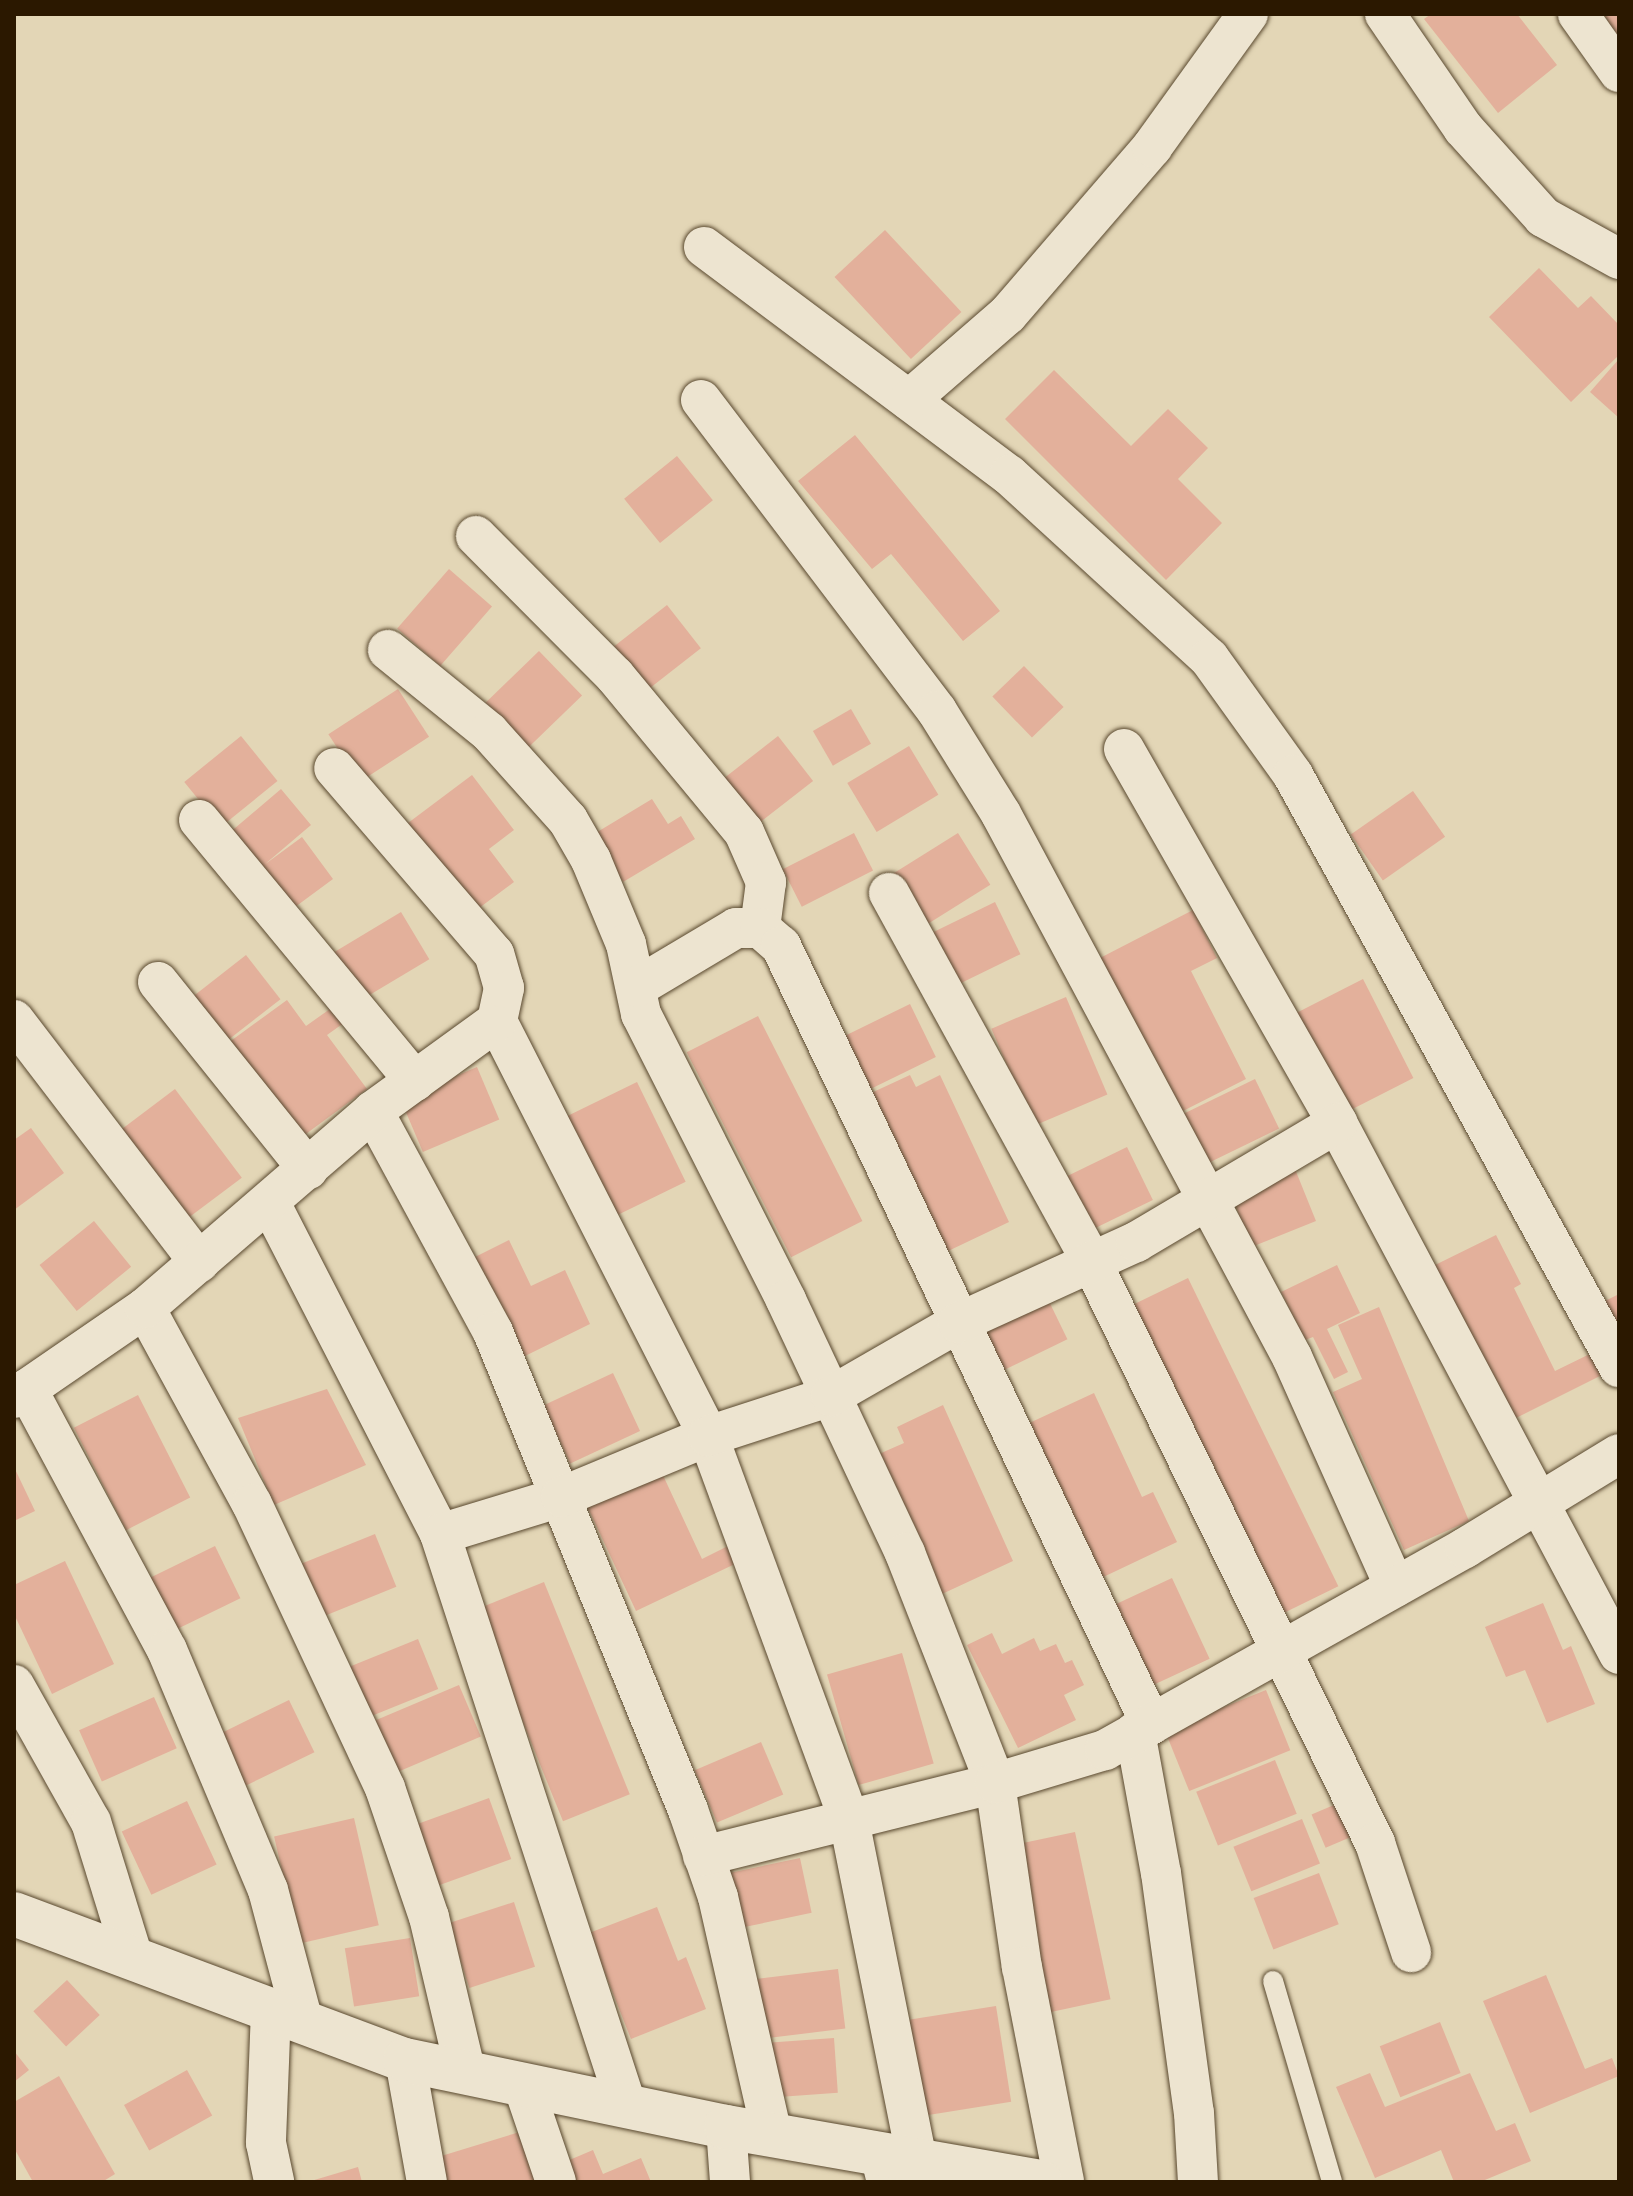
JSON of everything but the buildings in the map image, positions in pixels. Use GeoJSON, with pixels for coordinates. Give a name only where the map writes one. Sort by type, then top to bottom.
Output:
{"type":"FeatureCollection","features":[{"type":"Feature","properties":{"kind":"street"},"geometry":{"type":"LineString","coordinates":[[909,400],[1008,314],[1152,147],[1248,14]]}},
{"type":"Feature","properties":{"kind":"street"},"geometry":{"type":"LineString","coordinates":[[1385,14],[1463,128],[1543,217],[1619,259]]}},
{"type":"Feature","properties":{"kind":"street"},"geometry":{"type":"LineString","coordinates":[[1578,14],[1619,72]]}},
{"type":"Feature","properties":{"kind":"street"},"geometry":{"type":"LineString","coordinates":[[704,247],[1009,475],[1209,658],[1293,775],[1619,1367]]}},
{"type":"Feature","properties":{"kind":"street"},"geometry":{"type":"LineString","coordinates":[[701,400],[937,711],[1001,814],[1292,1357],[1395,1587]]}},
{"type":"Feature","properties":{"kind":"street"},"geometry":{"type":"LineString","coordinates":[[476,536],[615,676],[744,832],[766,882],[766,911],[760,928]]}},
{"type":"Feature","properties":{"kind":"street"},"geometry":{"type":"LineString","coordinates":[[388,650],[489,732],[568,820],[611,902],[637,987],[641,1014],[831,1396],[905,1553],[995,1783],[1025,1982],[1064,2182]]}},
{"type":"Feature","properties":{"kind":"street"},"geometry":{"type":"LineString","coordinates":[[1124,749],[1337,1123],[1536,1505],[1619,1654]]}},
{"type":"Feature","properties":{"kind":"street"},"geometry":{"type":"LineString","coordinates":[[334,768],[494,954],[504,988],[497,1021],[708,1436],[849,1820],[895,2165]]}},
{"type":"Feature","properties":{"kind":"street"},"geometry":{"type":"LineString","coordinates":[[199,820],[415,1081]]}},
{"type":"Feature","properties":{"kind":"street"},"geometry":{"type":"LineString","coordinates":[[889,893],[1091,1261],[1279,1652],[1375,1843],[1411,1952]]}},
{"type":"Feature","properties":{"kind":"street"},"geometry":{"type":"LineString","coordinates":[[637,987],[736,928],[760,928],[781,946],[958,1323],[1143,1728],[1194,2113],[1198,2182]]}},
{"type":"Feature","properties":{"kind":"street"},"geometry":{"type":"LineString","coordinates":[[158,982],[308,1169]]}},
{"type":"Feature","properties":{"kind":"street"},"geometry":{"type":"LineString","coordinates":[[14,1020],[199,1262]]}},
{"type":"Feature","properties":{"kind":"street"},"geometry":{"type":"LineString","coordinates":[[274,2182],[266,2143],[287,2016],[268,1890],[167,1650],[20,1394],[145,1308],[373,1111],[497,1021]]}},
{"type":"Feature","properties":{"kind":"street"},"geometry":{"type":"LineString","coordinates":[[373,1111],[493,1332],[703,1856],[772,2135]]}},
{"type":"Feature","properties":{"kind":"street"},"geometry":{"type":"LineString","coordinates":[[440,1534],[561,1497],[708,1436],[831,1396],[958,1323],[1136,1242],[1337,1123]]}},
{"type":"Feature","properties":{"kind":"street"},"geometry":{"type":"LineString","coordinates":[[270,1203],[440,1534],[627,2107]]}},
{"type":"Feature","properties":{"kind":"street"},"geometry":{"type":"LineString","coordinates":[[145,1308],[252,1504],[385,1788],[429,1917],[466,2073]]}},
{"type":"Feature","properties":{"kind":"street"},"geometry":{"type":"LineString","coordinates":[[703,1856],[995,1783],[1105,1750],[1395,1587],[1619,1454]]}},
{"type":"Feature","properties":{"kind":"street"},"geometry":{"type":"LineString","coordinates":[[14,1685],[91,1822],[133,1958]]}},
{"type":"Feature","properties":{"kind":"street"},"geometry":{"type":"LineString","coordinates":[[14,1914],[405,2060],[772,2135],[895,2165],[1039,2182]]}},
{"type":"Feature","properties":{"kind":"street"},"geometry":{"type":"LineString","coordinates":[[405,2060],[427,2182]]}},
{"type":"Feature","properties":{"kind":"street"},"geometry":{"type":"LineString","coordinates":[[523,2085],[556,2182]]}},
{"type":"Feature","properties":{"kind":"street"},"geometry":{"type":"LineString","coordinates":[[726,2127],[730,2182]]}},
{"type":"Feature","properties":{"kind":"lane"},"geometry":{"type":"LineString","coordinates":[[1273,1981],[1332,2182]]}}]}
